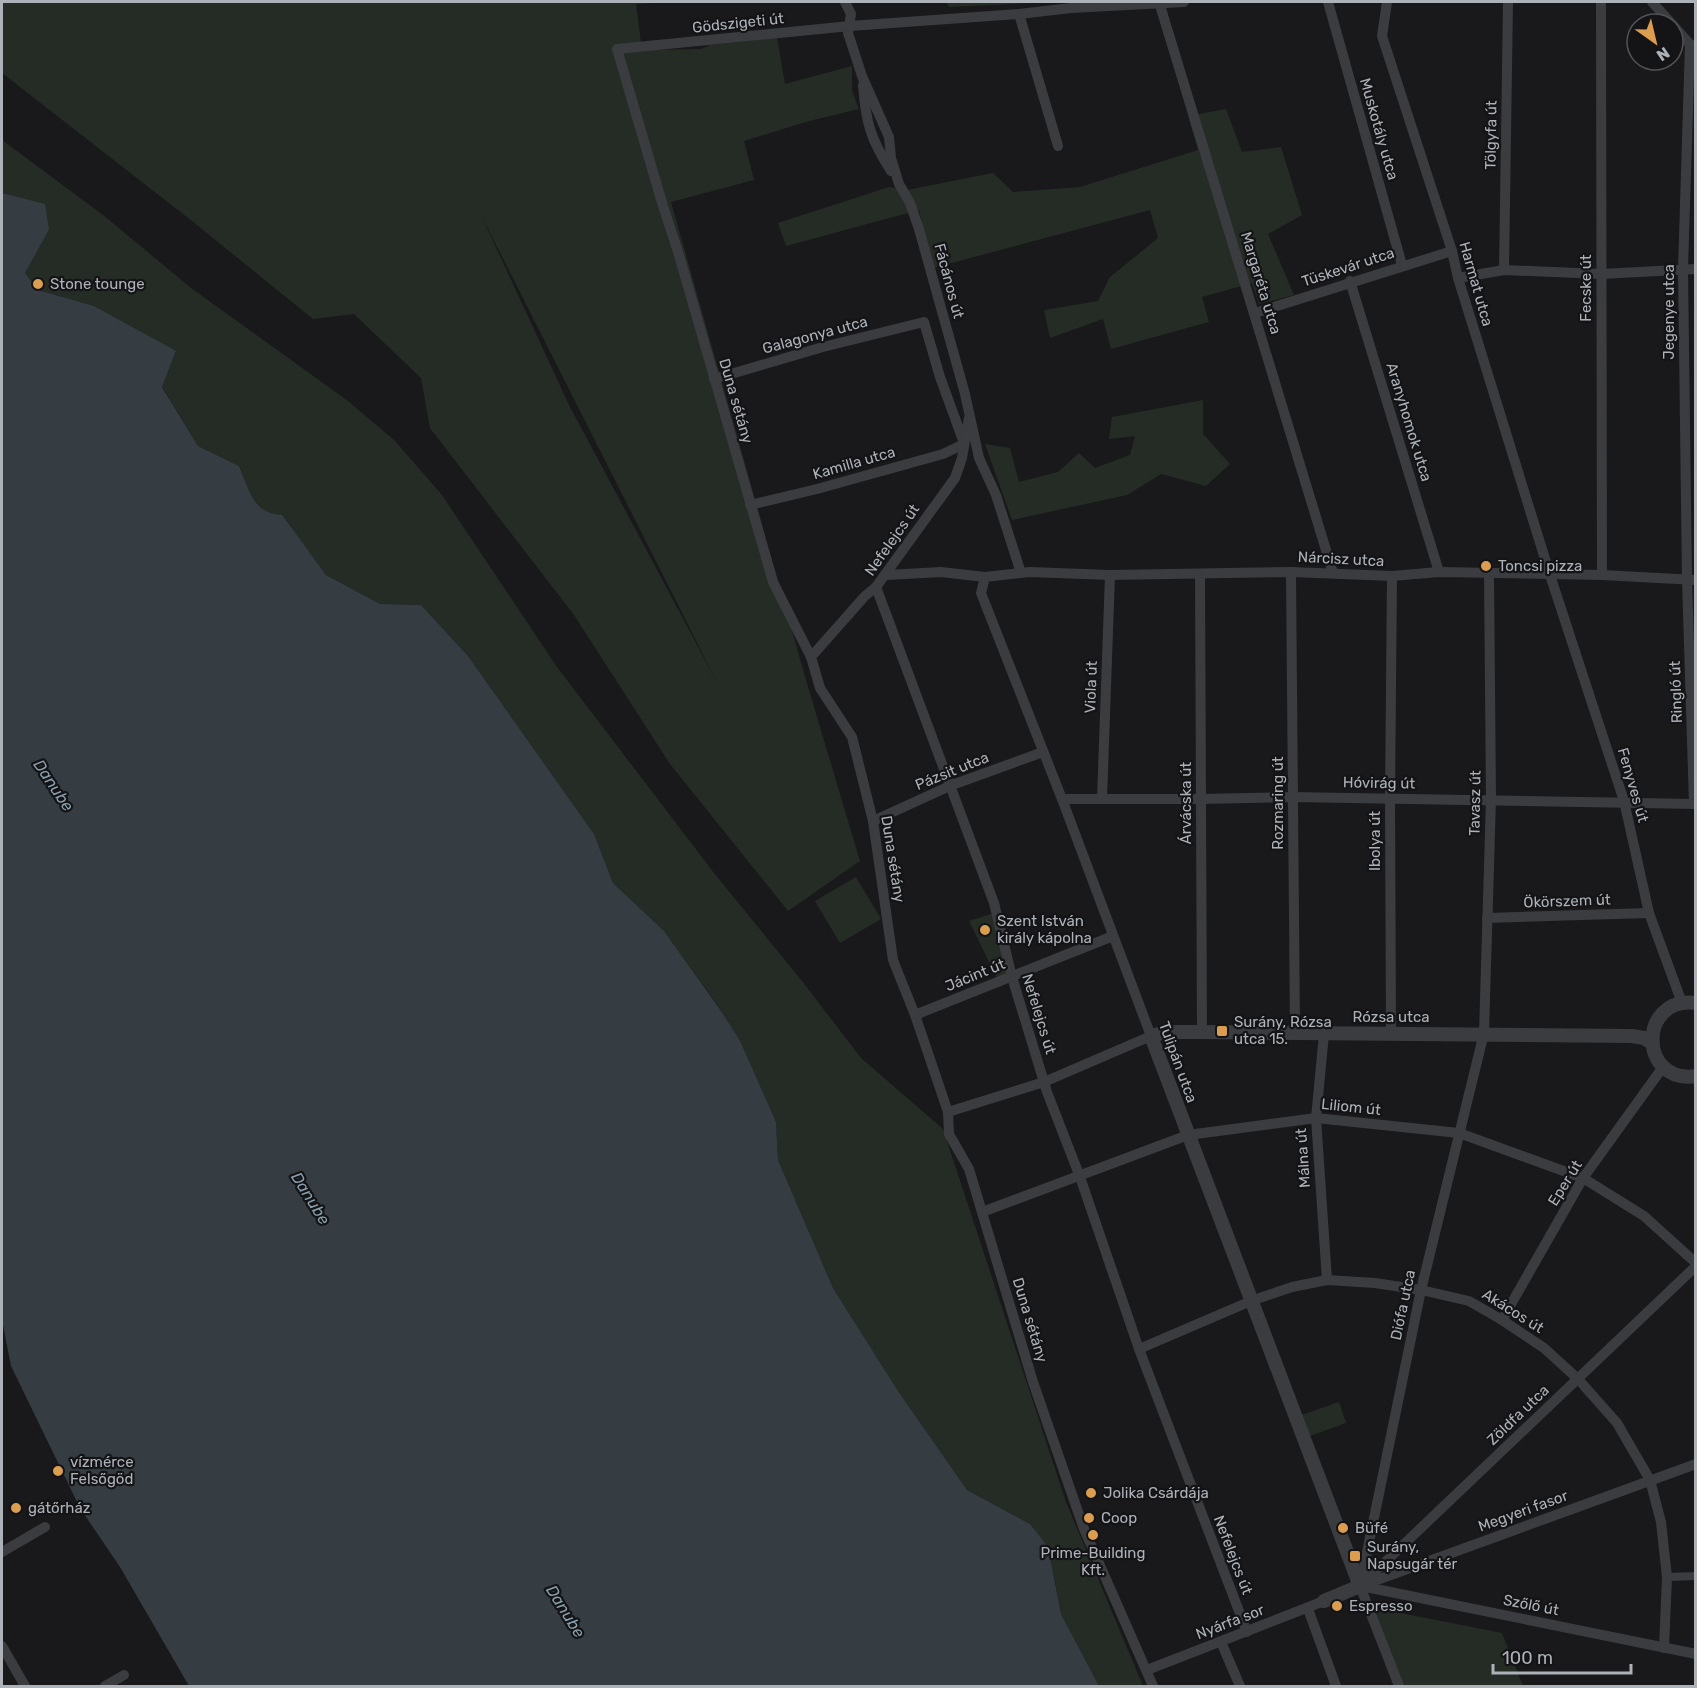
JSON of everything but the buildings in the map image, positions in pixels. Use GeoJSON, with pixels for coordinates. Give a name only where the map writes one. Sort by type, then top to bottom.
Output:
{"type":"FeatureCollection","features":[{"type":"Feature","properties":{"kind":"street","name":"Fácános út"},"geometry":{"type":"LineString","coordinates":[[845,2],[851,14],[848,33],[862,76],[889,137],[891,158],[899,183],[910,203],[919,229],[979,458],[996,495],[1021,573]]}},
{"type":"Feature","properties":{"kind":"street","name":"Margaréta utca"},"geometry":{"type":"LineString","coordinates":[[1159,2],[1333,573]]}},
{"type":"Feature","properties":{"kind":"street","name":"Gödszigeti út"},"geometry":{"type":"LineString","coordinates":[[618,49],[850,26],[1019,14],[1070,5],[1184,2]]}},
{"type":"Feature","properties":{"kind":"street","name":"Muskotály utca"},"geometry":{"type":"LineString","coordinates":[[1328,2],[1402,265]]}},
{"type":"Feature","properties":{"kind":"street","name":"Harmat utca"},"geometry":{"type":"LineString","coordinates":[[1387,2],[1382,36],[1452,250],[1458,278],[1550,575]]}},
{"type":"Feature","properties":{"kind":"street","name":"Tölgyfa út"},"geometry":{"type":"LineString","coordinates":[[1504,270],[1508,2]]}},
{"type":"Feature","properties":{"kind":"street","name":"Fecske út"},"geometry":{"type":"LineString","coordinates":[[1601,2],[1602,575]]}},
{"type":"Feature","properties":{"kind":"street"},"geometry":{"type":"LineString","coordinates":[[1019,14],[1058,146]]}},
{"type":"Feature","properties":{"kind":"street","name":"Jegenye utca"},"geometry":{"type":"LineString","coordinates":[[1691,580],[1683,269],[1693,47]]}},
{"type":"Feature","properties":{"kind":"street","name":"Duna sétány"},"geometry":{"type":"LineString","coordinates":[[618,49],[773,582],[810,657],[820,688],[852,737],[873,821],[893,960],[915,1015],[948,1112],[949,1134],[969,1169],[1034,1382],[1083,1529],[1153,1686]]}},
{"type":"Feature","properties":{"kind":"street"},"geometry":{"type":"LineString","coordinates":[[862,76],[868,129],[899,183]]}},
{"type":"Feature","properties":{"kind":"street","name":"Tüskevár utca"},"geometry":{"type":"LineString","coordinates":[[1255,313],[1452,250]]}},
{"type":"Feature","properties":{"kind":"street"},"geometry":{"type":"LineString","coordinates":[[1458,278],[1504,270],[1600,274],[1695,269]]}},
{"type":"Feature","properties":{"kind":"street","name":"Aranyhomok utca"},"geometry":{"type":"LineString","coordinates":[[1350,281],[1439,572]]}},
{"type":"Feature","properties":{"kind":"street","name":"Galagonya utca"},"geometry":{"type":"LineString","coordinates":[[714,379],[823,347],[924,322],[940,377],[964,444]]}},
{"type":"Feature","properties":{"kind":"street","name":"Nefelejcs út"},"geometry":{"type":"LineString","coordinates":[[969,418],[962,458],[955,478],[887,575],[876,587],[952,785],[994,903],[1012,976],[1044,1082],[1080,1177],[1139,1349],[1247,1632]]}},
{"type":"Feature","properties":{"kind":"street"},"geometry":{"type":"LineString","coordinates":[[964,444],[979,458]]}},
{"type":"Feature","properties":{"kind":"street","name":"Kamilla utca"},"geometry":{"type":"LineString","coordinates":[[750,505],[931,457],[964,444]]}},
{"type":"Feature","properties":{"kind":"street","name":"Nárcisz utca"},"geometry":{"type":"LineString","coordinates":[[887,575],[941,572],[985,577],[1021,573],[1110,575],[1291,572],[1392,576],[1439,572],[1602,575],[1691,580]]}},
{"type":"Feature","properties":{"kind":"street","name":"Rozmaring út"},"geometry":{"type":"LineString","coordinates":[[1291,572],[1295,1034]]}},
{"type":"Feature","properties":{"kind":"street","name":"Árvácska út"},"geometry":{"type":"LineString","coordinates":[[1200,574],[1202,1032]]}},
{"type":"Feature","properties":{"kind":"street","name":"Tavasz út"},"geometry":{"type":"LineString","coordinates":[[1484,1033],[1491,799],[1489,574]]}},
{"type":"Feature","properties":{"kind":"street","name":"Viola út"},"geometry":{"type":"LineString","coordinates":[[1102,799],[1110,575]]}},
{"type":"Feature","properties":{"kind":"street","name":"Fenyves út"},"geometry":{"type":"LineString","coordinates":[[1550,575],[1624,801],[1649,913],[1689,1003]]}},
{"type":"Feature","properties":{"kind":"street","name":"Ibolya út"},"geometry":{"type":"LineString","coordinates":[[1391,1034],[1392,576]]}},
{"type":"Feature","properties":{"kind":"street","name":"Tulipán utca"},"geometry":{"type":"LineString","coordinates":[[985,577],[981,592],[1062,799],[1360,1586]]}},
{"type":"Feature","properties":{"kind":"street","name":"Ringló út"},"geometry":{"type":"LineString","coordinates":[[1691,580],[1695,804]]}},
{"type":"Feature","properties":{"kind":"street"},"geometry":{"type":"LineString","coordinates":[[810,657],[865,596],[876,587]]}},
{"type":"Feature","properties":{"kind":"street","name":"Pázsit utca"},"geometry":{"type":"LineString","coordinates":[[873,821],[952,785],[1043,752]]}},
{"type":"Feature","properties":{"kind":"street","name":"Hóvirág út"},"geometry":{"type":"LineString","coordinates":[[1062,799],[1292,797],[1695,804]]}},
{"type":"Feature","properties":{"kind":"street","name":"Ökörszem út"},"geometry":{"type":"LineString","coordinates":[[1487,918],[1649,913]]}},
{"type":"Feature","properties":{"kind":"street","name":"Jácint út"},"geometry":{"type":"LineString","coordinates":[[915,1015],[1113,936]]}},
{"type":"Feature","properties":{"kind":"street"},"geometry":{"type":"LineString","coordinates":[[1632,1036],[1655,1024],[1663,1013],[1689,1003]]}},
{"type":"Feature","properties":{"kind":"street"},"geometry":{"type":"LineString","coordinates":[[1655,1024],[1652,1043],[1655,1056],[1664,1067],[1677,1075],[1695,1076]]}},
{"type":"Feature","properties":{"kind":"street","name":"Rózsa utca"},"geometry":{"type":"LineString","coordinates":[[948,1112],[1044,1082],[1151,1036],[1166,1032],[1632,1036]]}},
{"type":"Feature","properties":{"kind":"street","name":"Diófa utca"},"geometry":{"type":"LineString","coordinates":[[1360,1586],[1421,1290],[1484,1033]]}},
{"type":"Feature","properties":{"kind":"street","name":"Málna út"},"geometry":{"type":"LineString","coordinates":[[1324,1034],[1316,1118],[1327,1280]]}},
{"type":"Feature","properties":{"kind":"street"},"geometry":{"type":"LineString","coordinates":[[1632,1036],[1644,1038],[1652,1043]]}},
{"type":"Feature","properties":{"kind":"street","name":"Eper út"},"geometry":{"type":"LineString","coordinates":[[1502,1320],[1584,1178],[1664,1067]]}},
{"type":"Feature","properties":{"kind":"street","name":"Liliom út"},"geometry":{"type":"LineString","coordinates":[[982,1212],[1188,1135],[1316,1118],[1459,1133],[1584,1178],[1644,1216],[1695,1264]]}},
{"type":"Feature","properties":{"kind":"street","name":"Zöldfa utca"},"geometry":{"type":"LineString","coordinates":[[1360,1586],[1578,1379],[1695,1264]]}},
{"type":"Feature","properties":{"kind":"street","name":"Akácos út"},"geometry":{"type":"LineString","coordinates":[[1139,1349],[1251,1301],[1292,1287],[1327,1280],[1375,1283],[1421,1290],[1468,1301],[1502,1320],[1544,1348],[1578,1379],[1617,1423],[1650,1480],[1661,1522],[1667,1577],[1664,1648]]}},
{"type":"Feature","properties":{"kind":"street","name":"Megyeri fasor"},"geometry":{"type":"LineString","coordinates":[[1360,1586],[1695,1464]]}},
{"type":"Feature","properties":{"kind":"street"},"geometry":{"type":"LineString","coordinates":[[2,1552],[45,1527]]}},
{"type":"Feature","properties":{"kind":"street"},"geometry":{"type":"LineString","coordinates":[[1667,1577],[1695,1576]]}},
{"type":"Feature","properties":{"kind":"street"},"geometry":{"type":"LineString","coordinates":[[1324,1601],[1360,1586],[1399,1686]]}},
{"type":"Feature","properties":{"kind":"street","name":"Szőlő út"},"geometry":{"type":"LineString","coordinates":[[1360,1586],[1695,1654]]}},
{"type":"Feature","properties":{"kind":"street","name":"Nyárfa sor"},"geometry":{"type":"LineString","coordinates":[[1147,1670],[1324,1601]]}},
{"type":"Feature","properties":{"kind":"street"},"geometry":{"type":"LineString","coordinates":[[1308,1609],[1336,1686]]}},
{"type":"Feature","properties":{"kind":"street"},"geometry":{"type":"LineString","coordinates":[[1221,1642],[1240,1686]]}},
{"type":"Feature","properties":{"kind":"street"},"geometry":{"type":"LineString","coordinates":[[2,1646],[25,1686]]}},
{"type":"Feature","properties":{"kind":"street"},"geometry":{"type":"LineString","coordinates":[[105,1686],[124,1675]]}},
{"type":"Feature","properties":{"kind":"shaded area"},"geometry":{"type":"Polygon","coordinates":[[[2,2],[672,2],[636,4],[642,50],[702,49],[710,45],[777,38],[785,84],[852,66],[852,91],[859,109],[809,121],[744,141],[754,180],[671,202],[806,680],[860,861],[788,911],[670,764],[574,615],[430,428],[421,378],[354,314],[313,319],[2,73],[2,2]],[[481,215],[569,405],[718,684],[481,215]]]}},
{"type":"Feature","properties":{"kind":"shaded area"},"geometry":{"type":"Polygon","coordinates":[[[946,2],[1052,2],[949,7],[946,2]]]}},
{"type":"Feature","properties":{"kind":"shaded area"},"geometry":{"type":"Polygon","coordinates":[[[1226,109],[1242,152],[1281,147],[1302,215],[1268,234],[1294,295],[1259,304],[1252,283],[1202,297],[1209,322],[1111,349],[1103,319],[1050,338],[1044,310],[1098,301],[1110,277],[1158,238],[1150,210],[933,268],[919,210],[786,246],[778,223],[889,187],[907,190],[993,173],[1013,192],[1080,187],[1198,150],[1188,116],[1226,109]]]}},
{"type":"Feature","properties":{"kind":"shaded area"},"geometry":{"type":"Polygon","coordinates":[[[2,140],[103,215],[191,288],[348,401],[395,441],[442,495],[557,667],[714,873],[861,1058],[943,1129],[1066,1502],[1143,1686],[1099,1686],[1061,1614],[1054,1576],[1030,1524],[967,1490],[898,1391],[833,1288],[778,1160],[776,1122],[739,1041],[722,1011],[664,931],[613,883],[594,834],[468,656],[421,605],[380,604],[326,575],[282,516],[264,511],[258,506],[249,492],[239,466],[198,446],[162,386],[176,352],[94,306],[38,290],[25,273],[49,230],[15,197],[2,193],[2,140]]]}},
{"type":"Feature","properties":{"kind":"shaded area"},"geometry":{"type":"Polygon","coordinates":[[[1203,400],[1203,434],[1230,464],[1206,486],[1161,474],[1127,495],[1012,520],[985,444],[1010,448],[1019,482],[1058,472],[1079,453],[1095,468],[1130,455],[1135,436],[1109,439],[1112,417],[1203,400]]]}},
{"type":"Feature","properties":{"kind":"shaded area"},"geometry":{"type":"Polygon","coordinates":[[[856,877],[881,919],[840,943],[815,901],[856,877]]]}},
{"type":"Feature","properties":{"kind":"shaded area"},"geometry":{"type":"Polygon","coordinates":[[[994,913],[1010,976],[998,980],[969,921],[994,913]]]}},
{"type":"Feature","properties":{"kind":"shaded area"},"geometry":{"type":"Polygon","coordinates":[[[1339,1402],[1346,1423],[1307,1437],[1299,1416],[1339,1402]]]}},
{"type":"Feature","properties":{"kind":"shaded area"},"geometry":{"type":"Polygon","coordinates":[[[1365,1606],[1502,1633],[1523,1686],[1398,1686],[1365,1606]]]}},
{"type":"Feature","properties":{"kind":"water","name":"Danube"},"geometry":{"type":"Polygon","coordinates":[[[2,193],[45,204],[49,230],[25,273],[38,290],[94,306],[176,351],[162,387],[198,446],[239,466],[253,499],[264,510],[282,515],[326,575],[380,604],[421,605],[468,656],[594,834],[613,883],[664,931],[740,1041],[776,1122],[778,1160],[833,1288],[898,1391],[967,1490],[1030,1524],[1048,1547],[1061,1614],[1099,1686],[189,1686],[120,1567],[80,1508],[11,1366],[2,1320],[2,193]]]}},
{"type":"Feature","properties":{"kind":"place","name":"Stone tounge"},"geometry":{"type":"Point","coordinates":[38,284]}},
{"type":"Feature","properties":{"kind":"place","name":"Toncsi pizza"},"geometry":{"type":"Point","coordinates":[1486,566]}},
{"type":"Feature","properties":{"kind":"place","name":"Szent István király kápolna"},"geometry":{"type":"Point","coordinates":[985,930]}},
{"type":"Feature","properties":{"kind":"place","name":"Surány, Rózsa utca 15."},"geometry":{"type":"Point","coordinates":[1222,1031]}},
{"type":"Feature","properties":{"kind":"place","name":"vízmérce Felsőgöd"},"geometry":{"type":"Point","coordinates":[58,1471]}},
{"type":"Feature","properties":{"kind":"place","name":"Jolika Csárdája"},"geometry":{"type":"Point","coordinates":[1091,1493]}},
{"type":"Feature","properties":{"kind":"place","name":"gátőrház"},"geometry":{"type":"Point","coordinates":[16,1508]}},
{"type":"Feature","properties":{"kind":"place","name":"Coop"},"geometry":{"type":"Point","coordinates":[1089,1518]}},
{"type":"Feature","properties":{"kind":"place","name":"Büfé"},"geometry":{"type":"Point","coordinates":[1343,1528]}},
{"type":"Feature","properties":{"kind":"place","name":"Prime-Building Kft."},"geometry":{"type":"Point","coordinates":[1093,1535]}},
{"type":"Feature","properties":{"kind":"place","name":"Surány, Napsugár tér"},"geometry":{"type":"Point","coordinates":[1355,1556]}},
{"type":"Feature","properties":{"kind":"place","name":"Espresso"},"geometry":{"type":"Point","coordinates":[1337,1606]}}]}
